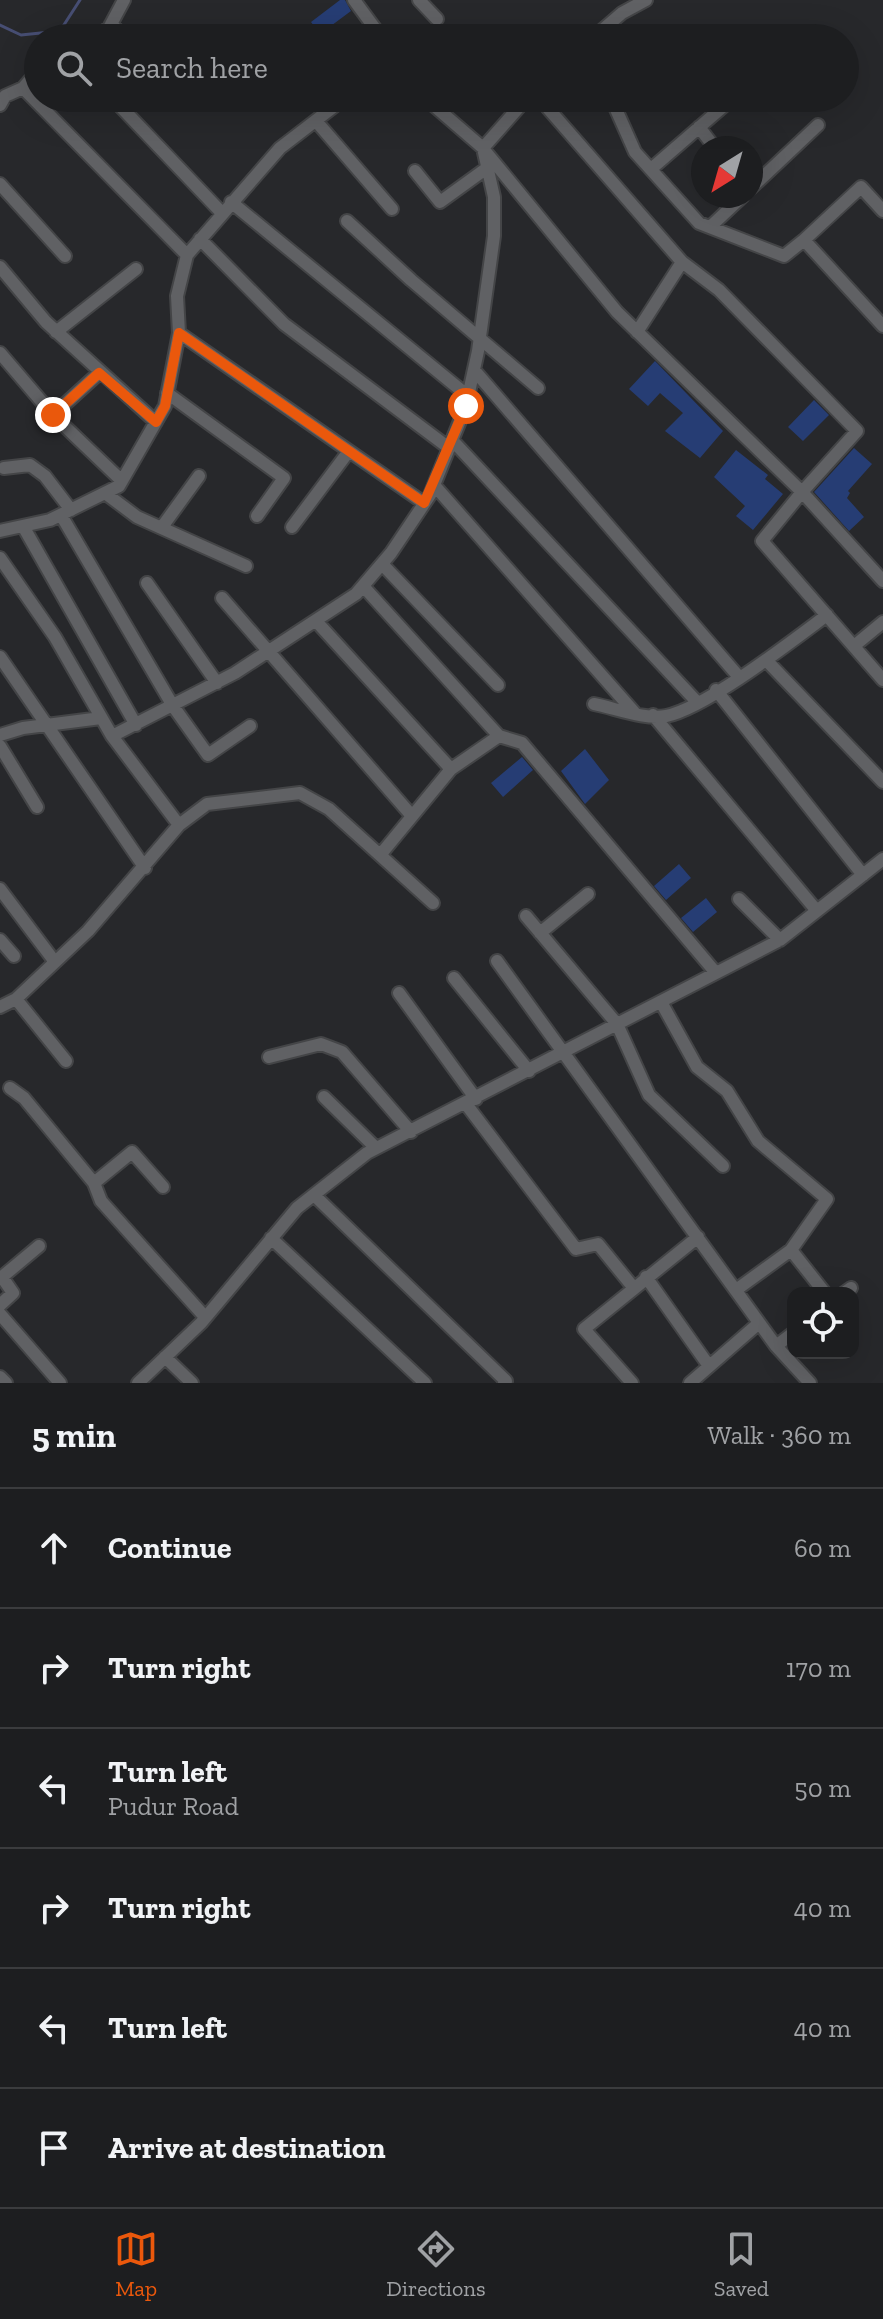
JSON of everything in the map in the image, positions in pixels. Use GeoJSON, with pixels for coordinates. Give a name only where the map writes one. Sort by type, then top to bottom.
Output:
{"type":"FeatureCollection","features":[{"type":"Feature","properties":{"kind":"street"},"geometry":{"type":"LineString","coordinates":[[111,24],[124,0]]}},
{"type":"Feature","properties":{"kind":"street"},"geometry":{"type":"LineString","coordinates":[[354,0],[372,24]]}},
{"type":"Feature","properties":{"kind":"street"},"geometry":{"type":"LineString","coordinates":[[419,0],[437,19]]}},
{"type":"Feature","properties":{"kind":"street"},"geometry":{"type":"LineString","coordinates":[[609,24],[646,0]]}},
{"type":"Feature","properties":{"kind":"street"},"geometry":{"type":"LineString","coordinates":[[0,105],[5,96],[23,88]]}},
{"type":"Feature","properties":{"kind":"street"},"geometry":{"type":"LineString","coordinates":[[47,112],[187,255]]}},
{"type":"Feature","properties":{"kind":"street"},"geometry":{"type":"LineString","coordinates":[[126,112],[226,207],[468,396]]}},
{"type":"Feature","properties":{"kind":"street"},"geometry":{"type":"LineString","coordinates":[[0,531],[66,512],[122,481],[156,422],[167,393],[179,333],[177,296],[187,255],[280,148],[327,112]]}},
{"type":"Feature","properties":{"kind":"street"},"geometry":{"type":"LineString","coordinates":[[441,112],[483,148],[617,312],[802,492],[883,581]]}},
{"type":"Feature","properties":{"kind":"street"},"geometry":{"type":"LineString","coordinates":[[483,148],[515,112]]}},
{"type":"Feature","properties":{"kind":"street"},"geometry":{"type":"LineString","coordinates":[[551,112],[682,262],[719,290],[857,431],[762,541],[883,680]]}},
{"type":"Feature","properties":{"kind":"street"},"geometry":{"type":"LineString","coordinates":[[617,112],[635,152],[699,223],[784,256],[861,187],[883,211]]}},
{"type":"Feature","properties":{"kind":"street"},"geometry":{"type":"LineString","coordinates":[[651,169],[717,112]]}},
{"type":"Feature","properties":{"kind":"street"},"geometry":{"type":"LineString","coordinates":[[316,121],[392,209]]}},
{"type":"Feature","properties":{"kind":"street"},"geometry":{"type":"LineString","coordinates":[[763,177],[818,125]]}},
{"type":"Feature","properties":{"kind":"street"},"geometry":{"type":"LineString","coordinates":[[699,127],[706,136]]}},
{"type":"Feature","properties":{"kind":"street"},"geometry":{"type":"LineString","coordinates":[[112,736],[217,683],[316,621],[363,586],[424,503],[450,444],[474,370],[494,236],[494,197],[483,148]]}},
{"type":"Feature","properties":{"kind":"street"},"geometry":{"type":"LineString","coordinates":[[415,171],[440,202],[487,168]]}},
{"type":"Feature","properties":{"kind":"street"},"geometry":{"type":"LineString","coordinates":[[0,184],[65,256]]}},
{"type":"Feature","properties":{"kind":"street"},"geometry":{"type":"LineString","coordinates":[[710,227],[730,208]]}},
{"type":"Feature","properties":{"kind":"street"},"geometry":{"type":"LineString","coordinates":[[347,221],[538,388]]}},
{"type":"Feature","properties":{"kind":"street"},"geometry":{"type":"LineString","coordinates":[[200,239],[284,324],[450,444],[697,702]]}},
{"type":"Feature","properties":{"kind":"street"},"geometry":{"type":"LineString","coordinates":[[804,240],[883,326]]}},
{"type":"Feature","properties":{"kind":"street"},"geometry":{"type":"LineString","coordinates":[[637,332],[682,262]]}},
{"type":"Feature","properties":{"kind":"street"},"geometry":{"type":"LineString","coordinates":[[0,267],[56,332],[156,422]]}},
{"type":"Feature","properties":{"kind":"street"},"geometry":{"type":"LineString","coordinates":[[56,332],[136,269]]}},
{"type":"Feature","properties":{"kind":"street"},"geometry":{"type":"LineString","coordinates":[[179,333],[424,503]]}},
{"type":"Feature","properties":{"kind":"street"},"geometry":{"type":"LineString","coordinates":[[0,353],[53,415],[122,481]]}},
{"type":"Feature","properties":{"kind":"street"},"geometry":{"type":"LineString","coordinates":[[474,370],[739,677]]}},
{"type":"Feature","properties":{"kind":"street"},"geometry":{"type":"LineString","coordinates":[[53,415],[99,373]]}},
{"type":"Feature","properties":{"kind":"street"},"geometry":{"type":"LineString","coordinates":[[167,393],[284,478],[257,516]]}},
{"type":"Feature","properties":{"kind":"street"},"geometry":{"type":"LineString","coordinates":[[292,527],[349,451]]}},
{"type":"Feature","properties":{"kind":"street"},"geometry":{"type":"LineString","coordinates":[[1,467],[30,465],[45,476],[173,706],[208,755],[250,726]]}},
{"type":"Feature","properties":{"kind":"street"},"geometry":{"type":"LineString","coordinates":[[162,527],[199,476]]}},
{"type":"Feature","properties":{"kind":"street"},"geometry":{"type":"LineString","coordinates":[[434,485],[634,712]]}},
{"type":"Feature","properties":{"kind":"street"},"geometry":{"type":"LineString","coordinates":[[105,493],[137,517],[246,566]]}},
{"type":"Feature","properties":{"kind":"street"},"geometry":{"type":"LineString","coordinates":[[23,526],[136,725]]}},
{"type":"Feature","properties":{"kind":"street"},"geometry":{"type":"LineString","coordinates":[[0,558],[55,637],[112,736],[179,825]]}},
{"type":"Feature","properties":{"kind":"street"},"geometry":{"type":"LineString","coordinates":[[382,564],[498,685]]}},
{"type":"Feature","properties":{"kind":"street"},"geometry":{"type":"LineString","coordinates":[[147,583],[217,683]]}},
{"type":"Feature","properties":{"kind":"street"},"geometry":{"type":"LineString","coordinates":[[363,586],[499,736],[522,743],[716,973]]}},
{"type":"Feature","properties":{"kind":"street"},"geometry":{"type":"LineString","coordinates":[[222,598],[412,816]]}},
{"type":"Feature","properties":{"kind":"street"},"geometry":{"type":"LineString","coordinates":[[594,704],[665,717],[697,702],[766,660],[827,615]]}},
{"type":"Feature","properties":{"kind":"street"},"geometry":{"type":"LineString","coordinates":[[316,621],[451,769]]}},
{"type":"Feature","properties":{"kind":"street"},"geometry":{"type":"LineString","coordinates":[[854,646],[883,622]]}},
{"type":"Feature","properties":{"kind":"street"},"geometry":{"type":"LineString","coordinates":[[0,657],[43,725],[145,868]]}},
{"type":"Feature","properties":{"kind":"street"},"geometry":{"type":"LineString","coordinates":[[766,660],[883,782]]}},
{"type":"Feature","properties":{"kind":"street"},"geometry":{"type":"LineString","coordinates":[[716,690],[863,875]]}},
{"type":"Feature","properties":{"kind":"street"},"geometry":{"type":"LineString","coordinates":[[653,715],[817,911]]}},
{"type":"Feature","properties":{"kind":"street"},"geometry":{"type":"LineString","coordinates":[[0,735],[43,725],[101,718]]}},
{"type":"Feature","properties":{"kind":"street"},"geometry":{"type":"LineString","coordinates":[[381,854],[451,769],[499,736]]}},
{"type":"Feature","properties":{"kind":"street"},"geometry":{"type":"LineString","coordinates":[[0,746],[37,807]]}},
{"type":"Feature","properties":{"kind":"street"},"geometry":{"type":"LineString","coordinates":[[0,1007],[16,999],[55,962],[145,868],[179,825],[207,804],[300,793],[329,809],[433,903]]}},
{"type":"Feature","properties":{"kind":"street"},"geometry":{"type":"LineString","coordinates":[[138,1383],[205,1317],[271,1238],[314,1195],[376,1148],[780,940],[883,859]]}},
{"type":"Feature","properties":{"kind":"street"},"geometry":{"type":"LineString","coordinates":[[0,889],[55,962]]}},
{"type":"Feature","properties":{"kind":"street"},"geometry":{"type":"LineString","coordinates":[[540,933],[588,894]]}},
{"type":"Feature","properties":{"kind":"street"},"geometry":{"type":"LineString","coordinates":[[739,899],[780,940]]}},
{"type":"Feature","properties":{"kind":"street"},"geometry":{"type":"LineString","coordinates":[[526,916],[617,1024],[649,1095],[723,1166]]}},
{"type":"Feature","properties":{"kind":"street"},"geometry":{"type":"LineString","coordinates":[[0,940],[14,956]]}},
{"type":"Feature","properties":{"kind":"street"},"geometry":{"type":"LineString","coordinates":[[497,961],[776,1346],[810,1383]]}},
{"type":"Feature","properties":{"kind":"street"},"geometry":{"type":"LineString","coordinates":[[454,978],[529,1071]]}},
{"type":"Feature","properties":{"kind":"street"},"geometry":{"type":"LineString","coordinates":[[399,993],[576,1249],[598,1244],[633,1287]]}},
{"type":"Feature","properties":{"kind":"street"},"geometry":{"type":"LineString","coordinates":[[16,999],[66,1061]]}},
{"type":"Feature","properties":{"kind":"street"},"geometry":{"type":"LineString","coordinates":[[661,1002],[697,1067],[727,1091],[758,1141],[827,1199],[791,1250],[736,1290]]}},
{"type":"Feature","properties":{"kind":"street"},"geometry":{"type":"LineString","coordinates":[[269,1057],[321,1044],[342,1052],[411,1132]]}},
{"type":"Feature","properties":{"kind":"street"},"geometry":{"type":"LineString","coordinates":[[10,1088],[24,1098],[94,1183],[101,1201],[205,1317]]}},
{"type":"Feature","properties":{"kind":"street"},"geometry":{"type":"LineString","coordinates":[[324,1097],[376,1148]]}},
{"type":"Feature","properties":{"kind":"street"},"geometry":{"type":"LineString","coordinates":[[94,1183],[132,1152],[163,1187]]}},
{"type":"Feature","properties":{"kind":"street"},"geometry":{"type":"LineString","coordinates":[[314,1195],[506,1381],[504,1383]]}},
{"type":"Feature","properties":{"kind":"street"},"geometry":{"type":"LineString","coordinates":[[632,1383],[584,1329],[698,1237]]}},
{"type":"Feature","properties":{"kind":"street"},"geometry":{"type":"LineString","coordinates":[[271,1238],[425,1383]]}},
{"type":"Feature","properties":{"kind":"street"},"geometry":{"type":"LineString","coordinates":[[0,1305],[13,1293],[2,1277],[39,1246]]}},
{"type":"Feature","properties":{"kind":"street"},"geometry":{"type":"LineString","coordinates":[[791,1250],[820,1287]]}},
{"type":"Feature","properties":{"kind":"street"},"geometry":{"type":"LineString","coordinates":[[646,1277],[709,1366]]}},
{"type":"Feature","properties":{"kind":"street"},"geometry":{"type":"LineString","coordinates":[[0,1314],[60,1383]]}},
{"type":"Feature","properties":{"kind":"street"},"geometry":{"type":"LineString","coordinates":[[690,1383],[759,1323]]}},
{"type":"Feature","properties":{"kind":"street"},"geometry":{"type":"LineString","coordinates":[[776,1346],[787,1338]]}},
{"type":"Feature","properties":{"kind":"street"},"geometry":{"type":"LineString","coordinates":[[165,1357],[192,1383]]}},
{"type":"Feature","properties":{"kind":"street"},"geometry":{"type":"LineString","coordinates":[[0,1377],[6,1383]]}},
{"type":"Feature","properties":{"kind":"building"},"geometry":{"type":"Polygon","coordinates":[[[340,0],[345,0],[351,11],[333,24],[311,22],[340,0]]]}},
{"type":"Feature","properties":{"kind":"building"},"geometry":{"type":"Polygon","coordinates":[[[655,361],[723,431],[700,458],[665,431],[683,413],[660,393],[648,406],[629,389],[655,361]]]}},
{"type":"Feature","properties":{"kind":"building"},"geometry":{"type":"Polygon","coordinates":[[[814,400],[829,415],[803,441],[788,427],[814,400]]]}},
{"type":"Feature","properties":{"kind":"building"},"geometry":{"type":"Polygon","coordinates":[[[854,448],[872,464],[848,491],[847,498],[864,517],[849,531],[814,492],[854,448]]]}},
{"type":"Feature","properties":{"kind":"building"},"geometry":{"type":"Polygon","coordinates":[[[736,450],[768,475],[765,479],[783,494],[753,530],[736,516],[745,506],[714,477],[736,450]]]}},
{"type":"Feature","properties":{"kind":"building"},"geometry":{"type":"Polygon","coordinates":[[[585,749],[609,780],[585,804],[561,771],[585,749]]]}},
{"type":"Feature","properties":{"kind":"building"},"geometry":{"type":"Polygon","coordinates":[[[522,757],[533,770],[503,797],[491,783],[522,757]]]}},
{"type":"Feature","properties":{"kind":"building"},"geometry":{"type":"Polygon","coordinates":[[[679,864],[691,878],[666,900],[654,886],[679,864]]]}},
{"type":"Feature","properties":{"kind":"building"},"geometry":{"type":"Polygon","coordinates":[[[706,898],[717,912],[693,932],[681,918],[706,898]]]}},
{"type":"Feature","properties":{"kind":"waterway"},"geometry":{"type":"LineString","coordinates":[[65,24],[80,0]]}},
{"type":"Feature","properties":{"kind":"waterway"},"geometry":{"type":"LineString","coordinates":[[0,25],[24,35]]}},
{"type":"Feature","properties":{"kind":"route"},"geometry":{"type":"LineString","coordinates":[[53,415],[99,373],[156,422],[165,406],[179,333],[424,503],[466,406]]}}]}
